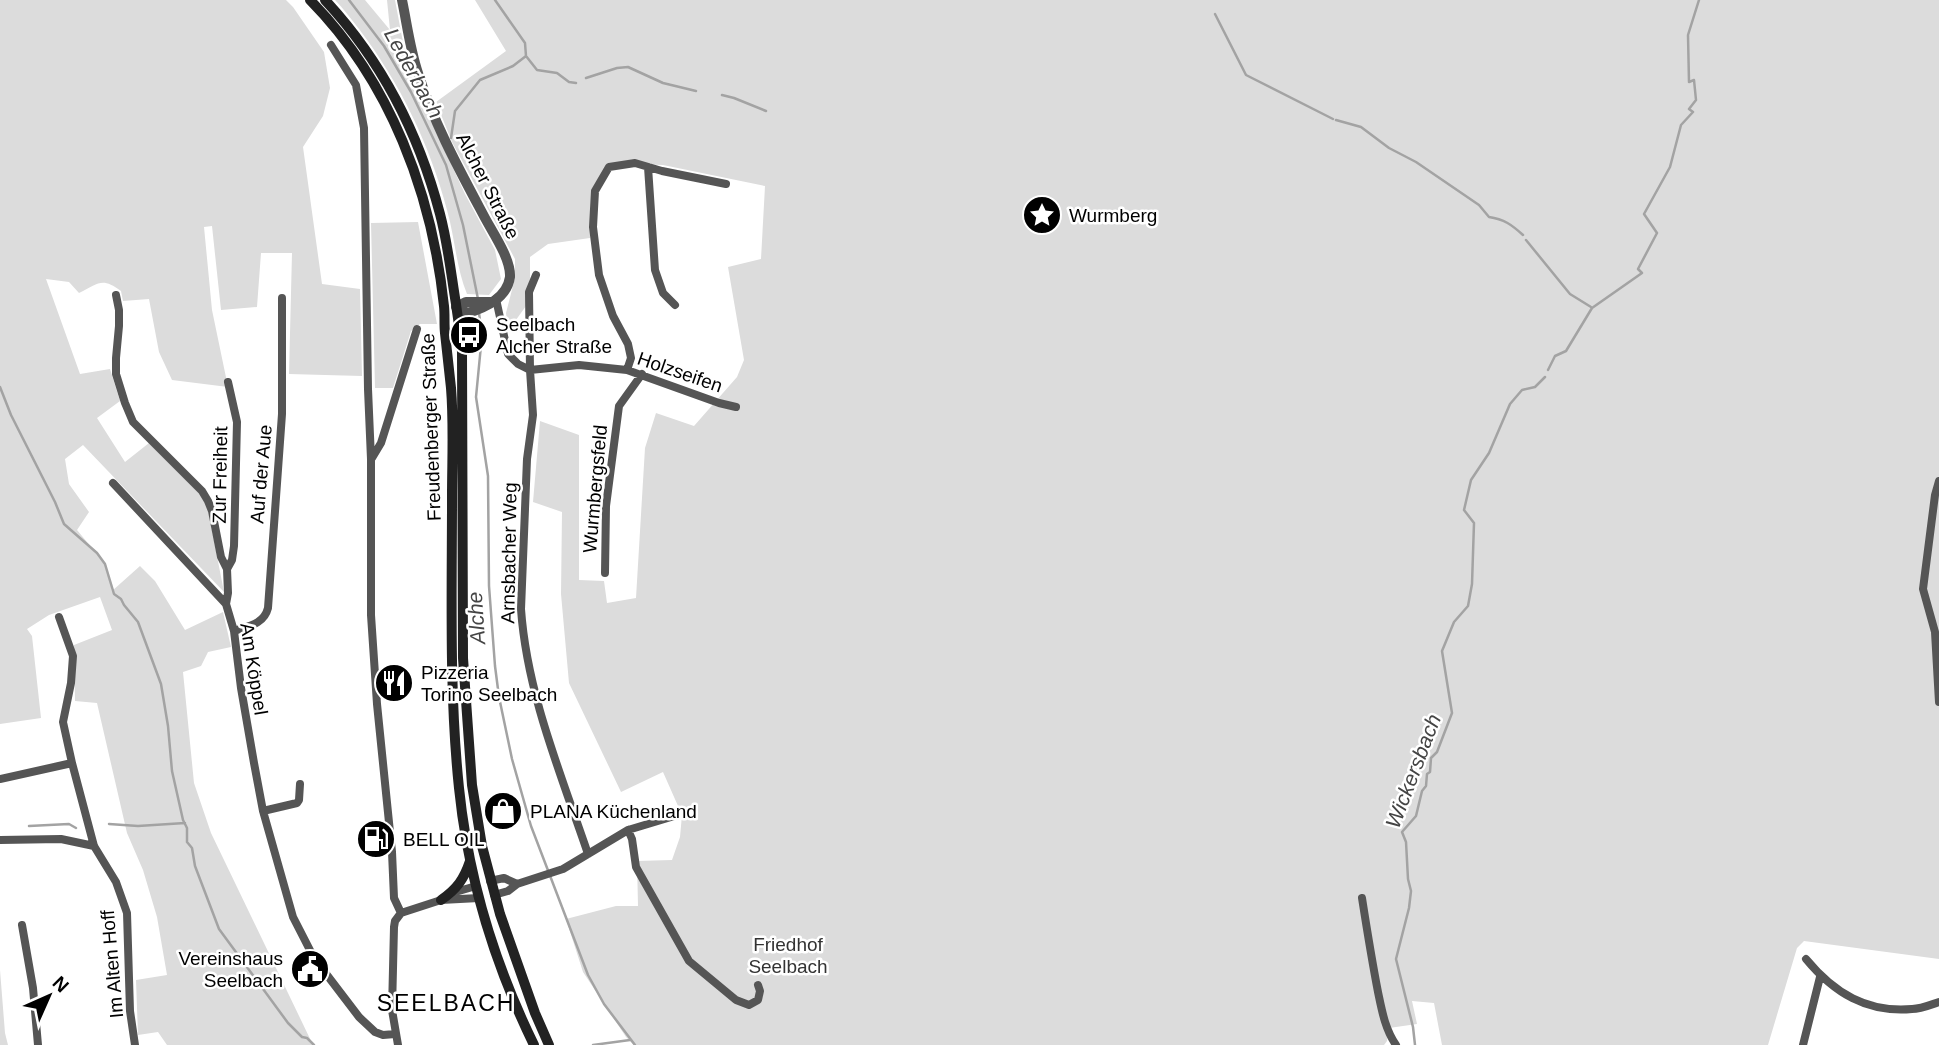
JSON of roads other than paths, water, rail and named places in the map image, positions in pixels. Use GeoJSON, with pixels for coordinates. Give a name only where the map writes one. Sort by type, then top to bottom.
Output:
{"type":"FeatureCollection","features":[{"type":"Feature","properties":{"kind":"main road","name":"Freudenberger Straße"},"geometry":{"type":"LineString","coordinates":[[310,0],[350,46],[375,84],[394,121],[423,202],[450,308],[461,331],[463,658],[475,811],[494,895],[521,976],[549,1045]]}},
{"type":"Feature","properties":{"kind":"main road","name":"Freudenberger Straße"},"geometry":{"type":"LineString","coordinates":[[325,0],[373,59],[396,99],[415,139],[441,216],[450,263],[450,308],[444,329],[452,418],[452,658],[459,790],[470,861],[479,898],[506,978],[534,1045]]}},
{"type":"Feature","properties":{"kind":"main road"},"geometry":{"type":"LineString","coordinates":[[446,897],[464,878],[470,861]]}},
{"type":"Feature","properties":{"kind":"main road"},"geometry":{"type":"LineString","coordinates":[[476,886],[491,881]]}},
{"type":"Feature","properties":{"kind":"main road"},"geometry":{"type":"LineString","coordinates":[[479,898],[494,895]]}},
{"type":"Feature","properties":{"kind":"street","name":"Alcher Straße"},"geometry":{"type":"LineString","coordinates":[[402,0],[417,71],[429,106],[509,267],[510,275],[505,289],[491,302]]}},
{"type":"Feature","properties":{"kind":"street","name":"Freudenberger Straße"},"geometry":{"type":"LineString","coordinates":[[331,45],[356,85],[364,128],[371,459],[371,615],[394,898],[401,913],[394,927],[392,1010],[398,1045]]}},
{"type":"Feature","properties":{"kind":"street"},"geometry":{"type":"LineString","coordinates":[[627,369],[631,358],[628,344],[612,316],[599,275],[593,227],[595,191],[610,167],[635,163],[726,184]]}},
{"type":"Feature","properties":{"kind":"street"},"geometry":{"type":"LineString","coordinates":[[648,167],[655,270],[663,293],[675,305]]}},
{"type":"Feature","properties":{"kind":"street","name":"Arnsbacher Weg"},"geometry":{"type":"LineString","coordinates":[[536,275],[529,292],[533,415],[527,459],[520,609],[532,685],[588,854]]}},
{"type":"Feature","properties":{"kind":"street","name":"Am Köppel"},"geometry":{"type":"LineString","coordinates":[[116,295],[119,326],[116,374],[133,422],[188,476],[208,501],[221,557],[227,569],[226,604],[234,631],[241,688],[263,811],[293,917],[306,946],[367,1026],[383,1035],[395,1034]]}},
{"type":"Feature","properties":{"kind":"street","name":"Auf der Aue"},"geometry":{"type":"LineString","coordinates":[[234,631],[262,621],[268,608],[282,414],[282,298]]}},
{"type":"Feature","properties":{"kind":"street"},"geometry":{"type":"LineString","coordinates":[[450,308],[468,313],[472,307],[491,302],[508,354],[518,364],[530,370]]}},
{"type":"Feature","properties":{"kind":"street","name":"Freudenberger Straße"},"geometry":{"type":"LineString","coordinates":[[371,459],[381,443],[417,329]]}},
{"type":"Feature","properties":{"kind":"street","name":"Holzseifen"},"geometry":{"type":"LineString","coordinates":[[530,370],[579,365],[627,369],[736,407]]}},
{"type":"Feature","properties":{"kind":"street","name":"Wurmbergsfeld"},"geometry":{"type":"LineString","coordinates":[[605,573],[606,506],[619,406],[642,374]]}},
{"type":"Feature","properties":{"kind":"street","name":"Zur Freiheit"},"geometry":{"type":"LineString","coordinates":[[227,569],[232,560],[234,546],[237,449],[236,409],[228,382]]}},
{"type":"Feature","properties":{"kind":"street"},"geometry":{"type":"LineString","coordinates":[[1939,481],[1923,589],[1935,632],[1939,702]]}},
{"type":"Feature","properties":{"kind":"street"},"geometry":{"type":"LineString","coordinates":[[113,483],[226,604]]}},
{"type":"Feature","properties":{"kind":"street","name":"Im Alten Hoff"},"geometry":{"type":"LineString","coordinates":[[59,617],[74,656],[63,722],[72,763],[94,846],[116,882],[127,913],[130,1011],[135,1045]]}},
{"type":"Feature","properties":{"kind":"street"},"geometry":{"type":"LineString","coordinates":[[0,779],[72,763]]}},
{"type":"Feature","properties":{"kind":"street"},"geometry":{"type":"LineString","coordinates":[[263,811],[297,803],[300,784]]}},
{"type":"Feature","properties":{"kind":"street"},"geometry":{"type":"LineString","coordinates":[[494,895],[508,891],[517,884],[571,866],[638,825],[681,814]]}},
{"type":"Feature","properties":{"kind":"street"},"geometry":{"type":"LineString","coordinates":[[628,830],[632,838],[636,867],[689,961],[744,1004],[749,1005],[758,1000],[758,985]]}},
{"type":"Feature","properties":{"kind":"street"},"geometry":{"type":"LineString","coordinates":[[0,840],[61,839],[94,846]]}},
{"type":"Feature","properties":{"kind":"street"},"geometry":{"type":"LineString","coordinates":[[491,881],[504,878],[517,884]]}},
{"type":"Feature","properties":{"kind":"street"},"geometry":{"type":"LineString","coordinates":[[401,913],[476,886]]}},
{"type":"Feature","properties":{"kind":"street"},"geometry":{"type":"LineString","coordinates":[[446,897],[479,898]]}},
{"type":"Feature","properties":{"kind":"street"},"geometry":{"type":"LineString","coordinates":[[1362,898],[1383,1014],[1395,1045]]}},
{"type":"Feature","properties":{"kind":"street"},"geometry":{"type":"LineString","coordinates":[[22,925],[33,988],[38,1045]]}},
{"type":"Feature","properties":{"kind":"street"},"geometry":{"type":"LineString","coordinates":[[1806,959],[1820,977],[1853,1000],[1888,1009],[1914,1009],[1939,1002]]}},
{"type":"Feature","properties":{"kind":"street"},"geometry":{"type":"LineString","coordinates":[[1803,1045],[1820,977]]}},
{"type":"Feature","properties":{"kind":"waterway","name":"Lederbach"},"geometry":{"type":"LineString","coordinates":[[349,0],[384,46],[411,92],[446,165],[463,225],[478,299]]}},
{"type":"Feature","properties":{"kind":"waterway","name":"Alche"},"geometry":{"type":"LineString","coordinates":[[451,138],[455,111],[480,80],[513,66],[526,56],[525,43],[495,0]]}},
{"type":"Feature","properties":{"kind":"waterway","name":"Wickersbach"},"geometry":{"type":"LineString","coordinates":[[1548,370],[1555,356],[1566,351],[1592,308],[1642,273],[1638,269],[1657,233],[1644,214],[1670,167],[1681,125],[1693,112],[1689,109],[1696,100],[1694,80],[1689,82],[1688,35],[1699,0]]}},
{"type":"Feature","properties":{"kind":"waterway"},"geometry":{"type":"LineString","coordinates":[[1215,14],[1246,75],[1333,119]]}},
{"type":"Feature","properties":{"kind":"waterway"},"geometry":{"type":"LineString","coordinates":[[526,56],[537,70],[557,73],[569,82],[576,83]]}},
{"type":"Feature","properties":{"kind":"waterway"},"geometry":{"type":"LineString","coordinates":[[586,78],[628,67],[663,83],[696,91]]}},
{"type":"Feature","properties":{"kind":"waterway"},"geometry":{"type":"LineString","coordinates":[[722,95],[766,111]]}},
{"type":"Feature","properties":{"kind":"waterway"},"geometry":{"type":"LineString","coordinates":[[1336,120],[1361,127],[1479,205],[1489,217],[1508,223],[1523,235]]}},
{"type":"Feature","properties":{"kind":"waterway"},"geometry":{"type":"LineString","coordinates":[[1526,240],[1570,294],[1591,307]]}},
{"type":"Feature","properties":{"kind":"waterway","name":"Alche"},"geometry":{"type":"LineString","coordinates":[[479,313],[482,335],[476,397],[488,476],[489,586],[499,697],[512,759],[531,826],[588,975],[604,1004],[635,1045]]}},
{"type":"Feature","properties":{"kind":"waterway","name":"Wickersbach"},"geometry":{"type":"LineString","coordinates":[[1415,1045],[1396,959],[1411,891],[1406,842],[1402,832],[1416,816],[1427,774],[1430,772],[1431,758],[1437,752],[1452,713],[1442,651],[1454,622],[1468,606],[1472,584],[1474,523],[1464,510],[1471,480],[1489,453],[1510,404],[1522,390],[1535,387],[1545,377]]}},
{"type":"Feature","properties":{"kind":"waterway"},"geometry":{"type":"LineString","coordinates":[[0,387],[64,524],[97,553],[105,564],[114,594],[138,622],[161,684],[172,771],[187,828],[187,842],[192,848],[195,866],[219,929],[288,1023],[314,1045]]}},
{"type":"Feature","properties":{"kind":"waterway"},"geometry":{"type":"LineString","coordinates":[[109,824],[138,826],[185,823]]}},
{"type":"Feature","properties":{"kind":"waterway"},"geometry":{"type":"LineString","coordinates":[[29,826],[69,824],[76,828]]}},
{"type":"Feature","properties":{"kind":"waterway"},"geometry":{"type":"LineString","coordinates":[[593,1045],[630,1040]]}},
{"type":"Feature","properties":{"kind":"place","name":"Wurmberg"},"geometry":{"type":"Point","coordinates":[1042,215]}},
{"type":"Feature","properties":{"kind":"place","name":"Seelbach Alcher Straße"},"geometry":{"type":"Point","coordinates":[469,335]}},
{"type":"Feature","properties":{"kind":"place","name":"Pizzeria Torino Seelbach"},"geometry":{"type":"Point","coordinates":[394,683]}},
{"type":"Feature","properties":{"kind":"place","name":"PLANA Küchenland"},"geometry":{"type":"Point","coordinates":[503,811]}},
{"type":"Feature","properties":{"kind":"place","name":"BELL OIL"},"geometry":{"type":"Point","coordinates":[376,839]}},
{"type":"Feature","properties":{"kind":"place","name":"Vereinshaus Seelbach"},"geometry":{"type":"Point","coordinates":[310,969]}},
{"type":"Feature","properties":{"kind":"district","name":"SEELBACH"},"geometry":{"type":"Point","coordinates":[446,1003]}},
{"type":"Feature","properties":{"kind":"park label","name":"Friedhof Seelbach"},"geometry":{"type":"Point","coordinates":[788,955]}}]}
